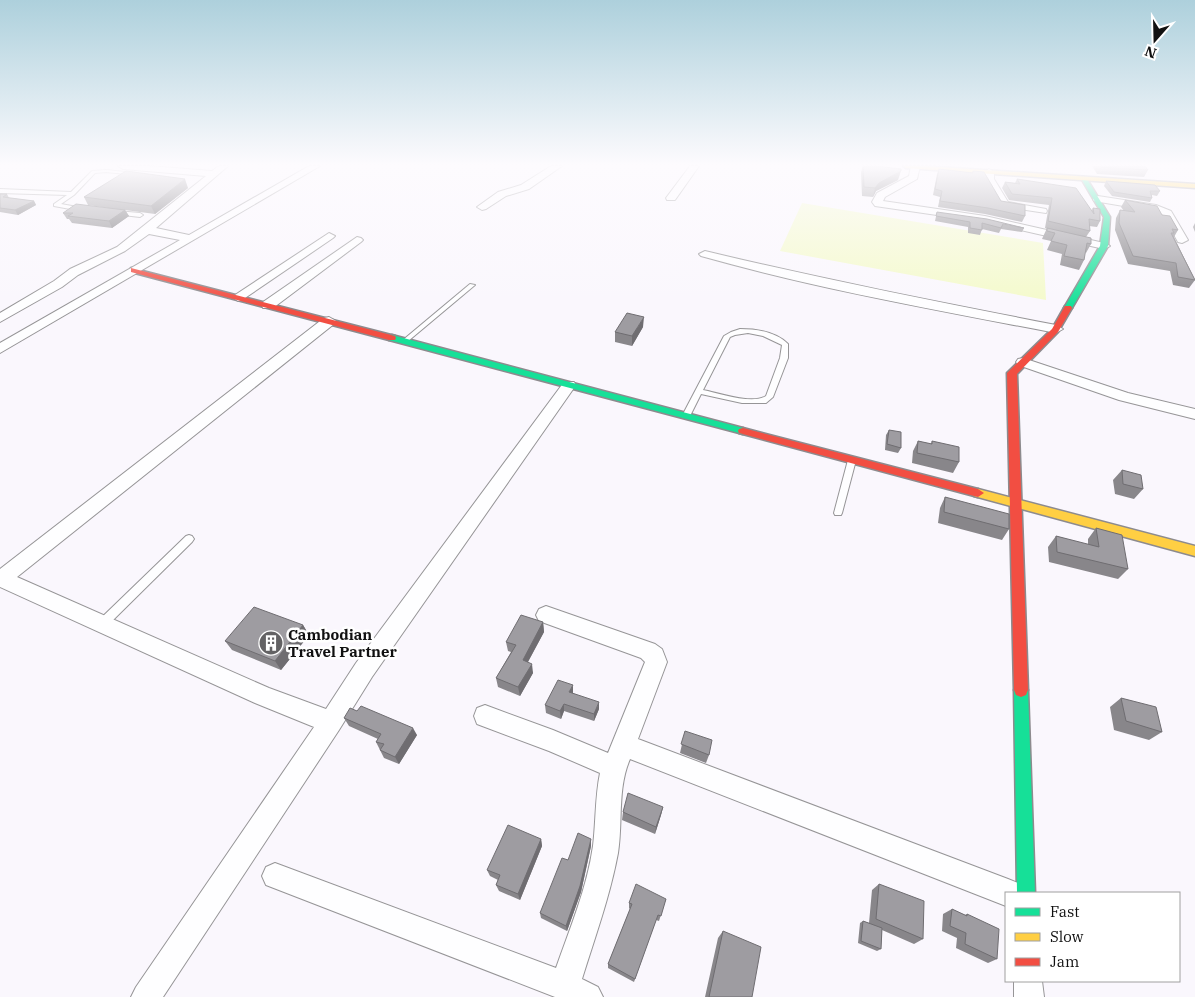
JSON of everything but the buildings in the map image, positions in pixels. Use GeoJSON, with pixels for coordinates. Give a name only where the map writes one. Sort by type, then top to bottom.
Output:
{"type":"FeatureCollection","features":[{"type":"Feature","properties":{"kind":"street"},"geometry":{"type":"LineString","coordinates":[[0,318],[58,284],[74,272],[120,249],[168,213]]}},
{"type":"Feature","properties":{"kind":"street"},"geometry":{"type":"LineString","coordinates":[[0,349],[233,213]]}},
{"type":"Feature","properties":{"kind":"street"},"geometry":{"type":"LineString","coordinates":[[939,213],[985,219],[1104,246]]}},
{"type":"Feature","properties":{"kind":"street"},"geometry":{"type":"LineString","coordinates":[[1026,892],[1018,503],[1012,373],[1056,329],[1104,246],[1106,216],[1104,213]]}},
{"type":"Feature","properties":{"kind":"street"},"geometry":{"type":"LineString","coordinates":[[1166,213],[1182,240]]}},
{"type":"Feature","properties":{"kind":"street"},"geometry":{"type":"LineString","coordinates":[[147,230],[188,238]]}},
{"type":"Feature","properties":{"kind":"street"},"geometry":{"type":"LineString","coordinates":[[238,297],[329,236]]}},
{"type":"Feature","properties":{"kind":"street"},"geometry":{"type":"LineString","coordinates":[[268,305],[357,240]]}},
{"type":"Feature","properties":{"kind":"street"},"geometry":{"type":"LineString","coordinates":[[705,254],[756,268],[880,295],[1056,329]]}},
{"type":"Feature","properties":{"kind":"street"},"geometry":{"type":"LineString","coordinates":[[134,270],[1195,551]]}},
{"type":"Feature","properties":{"kind":"street"},"geometry":{"type":"LineString","coordinates":[[329,321],[0,579],[263,696],[331,722]]}},
{"type":"Feature","properties":{"kind":"street"},"geometry":{"type":"LineString","coordinates":[[1023,362],[1124,397],[1195,414]]}},
{"type":"Feature","properties":{"kind":"street"},"geometry":{"type":"LineString","coordinates":[[146,997],[364,670],[569,385]]}},
{"type":"Feature","properties":{"kind":"street"},"geometry":{"type":"LineString","coordinates":[[275,876],[577,992],[606,845],[609,789],[619,756],[654,668],[654,656],[642,648],[546,615]]}},
{"type":"Feature","properties":{"kind":"street"},"geometry":{"type":"LineString","coordinates":[[485,716],[553,740],[619,756],[1005,892]]}},
{"type":"Feature","properties":{"kind":"street"},"geometry":{"type":"LineString","coordinates":[[1028,982],[1029,997]]}},
{"type":"Feature","properties":{"kind":"lane"},"geometry":{"type":"LineString","coordinates":[[113,213],[140,215]]}},
{"type":"Feature","properties":{"kind":"lane"},"geometry":{"type":"LineString","coordinates":[[405,341],[472,285]]}},
{"type":"Feature","properties":{"kind":"lane"},"geometry":{"type":"LineString","coordinates":[[686,416],[727,336],[732,332],[741,331],[768,336],[785,344],[784,358],[769,397],[762,401],[742,401],[699,391]]}},
{"type":"Feature","properties":{"kind":"lane"},"geometry":{"type":"LineString","coordinates":[[838,512],[852,460]]}},
{"type":"Feature","properties":{"kind":"lane"},"geometry":{"type":"LineString","coordinates":[[102,624],[189,539]]}},
{"type":"Feature","properties":{"kind":"shaded area"},"geometry":{"type":"Polygon","coordinates":[[[798,213],[859,213],[1043,243],[1046,300],[780,251],[798,213]]]}},
{"type":"Feature","properties":{"kind":"traffic: fast"},"geometry":{"type":"LineString","coordinates":[[1068,308],[1104,246],[1107,217],[1104,213]]}},
{"type":"Feature","properties":{"kind":"traffic: fast"},"geometry":{"type":"LineString","coordinates":[[392,338],[743,431]]}},
{"type":"Feature","properties":{"kind":"traffic: fast"},"geometry":{"type":"LineString","coordinates":[[1021,690],[1026,892]]}},
{"type":"Feature","properties":{"kind":"traffic: slow"},"geometry":{"type":"LineString","coordinates":[[978,493],[1195,551]]}},
{"type":"Feature","properties":{"kind":"traffic: jam"},"geometry":{"type":"LineString","coordinates":[[134,270],[392,338]]}},
{"type":"Feature","properties":{"kind":"traffic: jam"},"geometry":{"type":"LineString","coordinates":[[1021,690],[1012,373],[1055,330],[1068,308]]}},
{"type":"Feature","properties":{"kind":"traffic: jam"},"geometry":{"type":"LineString","coordinates":[[743,431],[978,493]]}},
{"type":"Feature","properties":{"kind":"place","name":"Cambodian Travel Partner"},"geometry":{"type":"Point","coordinates":[271,643]}}]}
